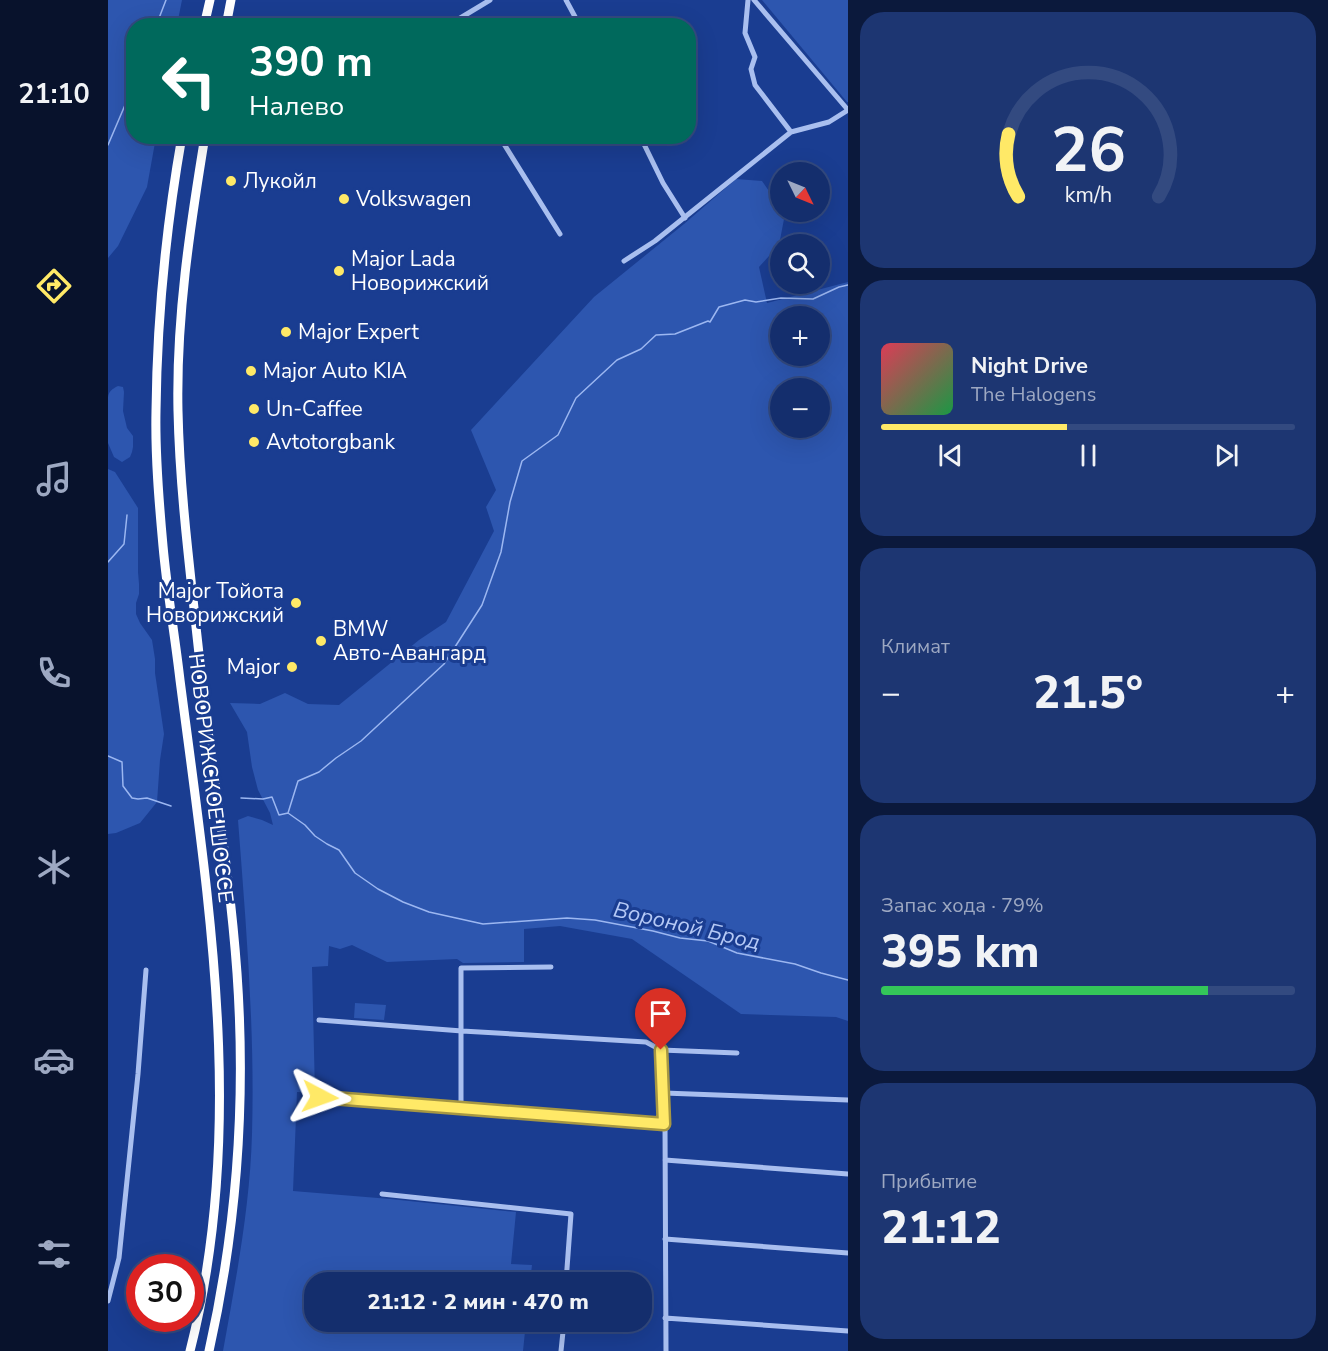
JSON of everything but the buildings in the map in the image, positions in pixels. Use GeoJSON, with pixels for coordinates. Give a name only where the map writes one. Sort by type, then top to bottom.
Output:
{"type":"FeatureCollection","features":[{"type":"Feature","properties":{"kind":"highway"},"geometry":{"type":"LineString","coordinates":[[206,18],[210,0]]}},
{"type":"Feature","properties":{"kind":"highway"},"geometry":{"type":"LineString","coordinates":[[228,18],[231,0]]}},
{"type":"Feature","properties":{"kind":"highway","name":"НОВОРИЖСКОЕ ШОССЕ"},"geometry":{"type":"LineString","coordinates":[[181,144],[164,261],[156,412],[157,455],[163,548],[207,883],[220,1066],[219,1152],[214,1216],[207,1274],[190,1351]]}},
{"type":"Feature","properties":{"kind":"highway","name":"НОВОРИЖСКОЕ ШОССЕ"},"geometry":{"type":"LineString","coordinates":[[205,144],[186,259],[180,322],[178,413],[184,516],[193,601],[232,918],[240,1057],[238,1160],[231,1232],[209,1351]]}},
{"type":"Feature","properties":{"kind":"street"},"geometry":{"type":"LineString","coordinates":[[460,18],[490,0]]}},
{"type":"Feature","properties":{"kind":"street"},"geometry":{"type":"LineString","coordinates":[[566,0],[576,18]]}},
{"type":"Feature","properties":{"kind":"street"},"geometry":{"type":"LineString","coordinates":[[748,0],[745,33],[754,57],[750,69],[755,86],[791,132]]}},
{"type":"Feature","properties":{"kind":"street"},"geometry":{"type":"LineString","coordinates":[[624,261],[685,218],[791,132],[829,122],[848,110],[754,0]]}},
{"type":"Feature","properties":{"kind":"street"},"geometry":{"type":"LineString","coordinates":[[504,144],[560,234]]}},
{"type":"Feature","properties":{"kind":"street"},"geometry":{"type":"LineString","coordinates":[[644,144],[663,183],[685,218]]}},
{"type":"Feature","properties":{"kind":"street"},"geometry":{"type":"LineString","coordinates":[[461,1107],[461,968],[551,966]]}},
{"type":"Feature","properties":{"kind":"street"},"geometry":{"type":"LineString","coordinates":[[108,1301],[119,1258],[146,970]]}},
{"type":"Feature","properties":{"kind":"street"},"geometry":{"type":"LineString","coordinates":[[319,1020],[646,1042],[661,1050],[736,1053]]}},
{"type":"Feature","properties":{"kind":"street"},"geometry":{"type":"LineString","coordinates":[[661,1050],[664,1093],[666,1351]]}},
{"type":"Feature","properties":{"kind":"street"},"geometry":{"type":"LineString","coordinates":[[664,1093],[848,1100]]}},
{"type":"Feature","properties":{"kind":"street"},"geometry":{"type":"LineString","coordinates":[[320,1097],[664,1124]]}},
{"type":"Feature","properties":{"kind":"street"},"geometry":{"type":"LineString","coordinates":[[665,1160],[848,1174]]}},
{"type":"Feature","properties":{"kind":"street"},"geometry":{"type":"LineString","coordinates":[[382,1194],[571,1214],[567,1272]]}},
{"type":"Feature","properties":{"kind":"street"},"geometry":{"type":"LineString","coordinates":[[665,1239],[848,1252]]}},
{"type":"Feature","properties":{"kind":"street"},"geometry":{"type":"LineString","coordinates":[[665,1317],[848,1331]]}},
{"type":"Feature","properties":{"kind":"street"},"geometry":{"type":"LineString","coordinates":[[561,1351],[563,1332]]}},
{"type":"Feature","properties":{"kind":"shaded area"},"geometry":{"type":"Polygon","coordinates":[[[108,0],[182,0],[178,18],[126,18],[126,144],[155,144],[147,187],[118,246],[108,258],[108,0]]]}},
{"type":"Feature","properties":{"kind":"shaded area"},"geometry":{"type":"Polygon","coordinates":[[[762,0],[848,0],[848,102],[847,102],[762,0]]]}},
{"type":"Feature","properties":{"kind":"shaded area"},"geometry":{"type":"Polygon","coordinates":[[[736,179],[762,181],[770,193],[770,222],[783,222],[781,234],[770,234],[770,255],[759,267],[767,303],[802,294],[830,294],[830,287],[848,282],[848,1021],[836,1017],[741,1014],[632,939],[560,926],[524,929],[524,962],[463,963],[457,959],[387,962],[352,945],[340,949],[329,946],[328,966],[312,967],[315,1093],[297,1092],[293,1191],[516,1212],[511,1264],[532,1265],[531,1272],[304,1272],[304,1332],[525,1332],[523,1351],[223,1351],[245,1216],[252,1134],[251,1016],[238,820],[248,816],[273,825],[270,813],[258,790],[247,732],[230,703],[260,704],[285,693],[308,704],[339,705],[419,640],[446,622],[494,531],[486,507],[496,490],[471,430],[594,297],[736,179]]]}},
{"type":"Feature","properties":{"kind":"shaded area"},"geometry":{"type":"Polygon","coordinates":[[[118,386],[123,387],[123,411],[127,428],[133,436],[130,457],[122,462],[114,457],[108,443],[108,397],[111,390],[118,386]]]}},
{"type":"Feature","properties":{"kind":"shaded area"},"geometry":{"type":"Polygon","coordinates":[[[108,469],[115,472],[138,508],[139,594],[136,614],[152,640],[164,734],[157,802],[140,823],[108,834],[108,469]]]}},
{"type":"Feature","properties":{"kind":"shaded area"},"geometry":{"type":"Polygon","coordinates":[[[355,1003],[386,1005],[384,1020],[354,1018],[355,1003]]]}},
{"type":"Feature","properties":{"kind":"waterway"},"geometry":{"type":"LineString","coordinates":[[159,18],[166,0]]}},
{"type":"Feature","properties":{"kind":"waterway"},"geometry":{"type":"LineString","coordinates":[[108,145],[126,103]]}},
{"type":"Feature","properties":{"kind":"waterway"},"geometry":{"type":"LineString","coordinates":[[288,813],[298,781],[319,772],[361,741],[444,664],[482,605],[501,552],[510,502],[522,461],[558,435],[576,398],[617,360],[641,349],[656,335],[675,334],[710,322],[719,307],[745,300],[756,302],[781,298],[813,299],[848,285]]}},
{"type":"Feature","properties":{"kind":"waterway"},"geometry":{"type":"LineString","coordinates":[[108,562],[124,544],[127,515]]}},
{"type":"Feature","properties":{"kind":"waterway","name":"Вороной Брод"},"geometry":{"type":"LineString","coordinates":[[108,756],[122,762],[123,786],[132,798],[147,798],[171,806]]}},
{"type":"Feature","properties":{"kind":"waterway","name":"Вороной Брод"},"geometry":{"type":"LineString","coordinates":[[241,798],[272,797],[279,815],[288,813],[305,825],[315,836],[339,850],[355,873],[378,889],[429,912],[483,924],[567,918],[595,920],[680,938],[708,941],[737,953],[795,964],[848,980]]}},
{"type":"Feature","properties":{"kind":"place","name":"Лукойл"},"geometry":{"type":"Point","coordinates":[231,181]}},
{"type":"Feature","properties":{"kind":"place","name":"Volkswagen"},"geometry":{"type":"Point","coordinates":[344,199]}},
{"type":"Feature","properties":{"kind":"place","name":"Major Lada Новорижский"},"geometry":{"type":"Point","coordinates":[339,271]}},
{"type":"Feature","properties":{"kind":"place","name":"Major Expert"},"geometry":{"type":"Point","coordinates":[286,332]}},
{"type":"Feature","properties":{"kind":"place","name":"Major Auto KIA"},"geometry":{"type":"Point","coordinates":[251,371]}},
{"type":"Feature","properties":{"kind":"place","name":"Un-Caffee"},"geometry":{"type":"Point","coordinates":[254,409]}},
{"type":"Feature","properties":{"kind":"place","name":"Avtotorgbank"},"geometry":{"type":"Point","coordinates":[254,442]}},
{"type":"Feature","properties":{"kind":"place","name":"Major Тойота Новорижский"},"geometry":{"type":"Point","coordinates":[296,603]}},
{"type":"Feature","properties":{"kind":"place","name":"BMW Авто-Авангард"},"geometry":{"type":"Point","coordinates":[321,641]}},
{"type":"Feature","properties":{"kind":"place","name":"Major"},"geometry":{"type":"Point","coordinates":[292,667]}},
{"type":"Feature","properties":{"kind":"route"},"geometry":{"type":"LineString","coordinates":[[320,1097],[664,1124],[661,1050]]}}]}
